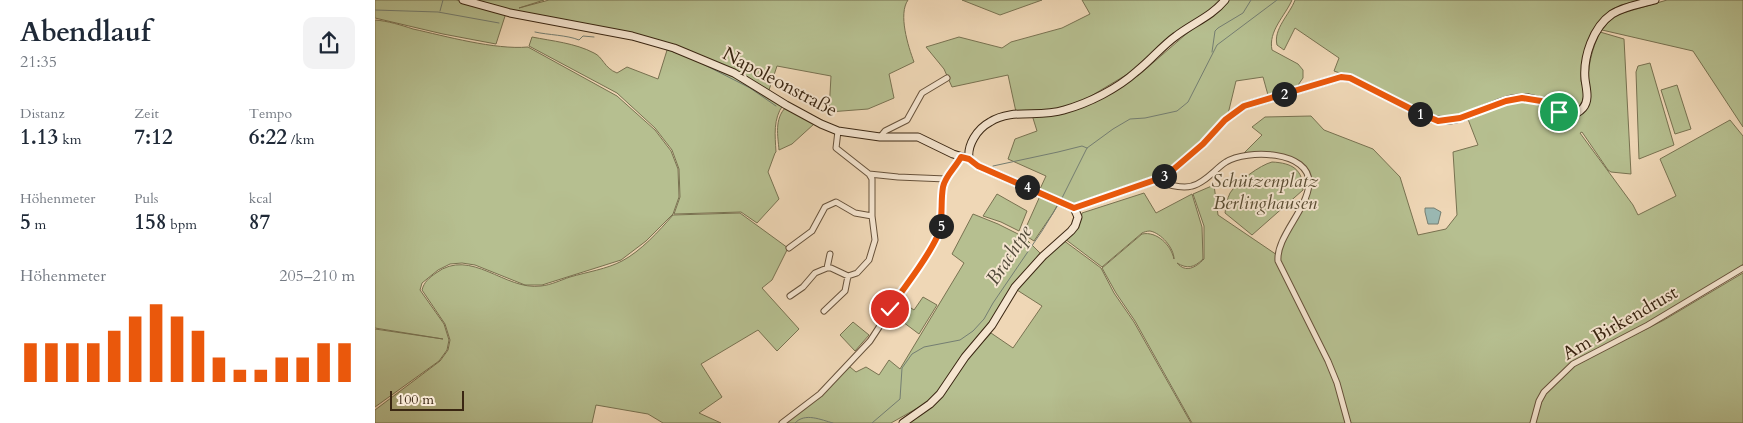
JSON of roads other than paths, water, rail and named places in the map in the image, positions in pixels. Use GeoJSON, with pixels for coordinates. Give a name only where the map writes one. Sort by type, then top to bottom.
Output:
{"type":"FeatureCollection","features":[{"type":"Feature","properties":{"kind":"street","name":"Napoleonstraße"},"geometry":{"type":"LineString","coordinates":[[463,0],[510,12],[632,36],[674,48],[734,73],[786,105],[838,131],[881,137],[918,137],[969,159],[978,166],[1071,206]]}},
{"type":"Feature","properties":{"kind":"street"},"geometry":{"type":"LineString","coordinates":[[969,159],[968,155],[972,143],[979,130],[988,123],[1012,114],[1045,114],[1081,105],[1126,80],[1175,37],[1209,15],[1225,0]]}},
{"type":"Feature","properties":{"kind":"street"},"geometry":{"type":"LineString","coordinates":[[903,423],[930,404],[940,394],[965,357],[992,325],[1015,287],[1043,256],[1075,226],[1078,217],[1071,206],[1155,180],[1168,174],[1203,144],[1225,120],[1244,106],[1341,77],[1350,78],[1438,121],[1460,118],[1506,101],[1522,98],[1541,101],[1564,114],[1573,114],[1583,108],[1586,102],[1586,59],[1591,43],[1599,30],[1612,15],[1626,8],[1655,0]]}},
{"type":"Feature","properties":{"kind":"street"},"geometry":{"type":"LineString","coordinates":[[881,137],[885,131],[907,120],[922,93],[947,78]]}},
{"type":"Feature","properties":{"kind":"street"},"geometry":{"type":"LineString","coordinates":[[790,296],[803,287],[815,273],[827,268],[848,276],[857,273],[869,260],[875,240],[871,179],[869,174],[836,148],[838,131]]}},
{"type":"Feature","properties":{"kind":"street"},"geometry":{"type":"LineString","coordinates":[[1155,180],[1170,186],[1192,187],[1210,176],[1227,161],[1257,154],[1292,158],[1303,167],[1308,178],[1308,190],[1296,218],[1279,248],[1278,262],[1328,361],[1337,383],[1348,423]]}},
{"type":"Feature","properties":{"kind":"street"},"geometry":{"type":"LineString","coordinates":[[781,423],[820,394],[874,336],[937,237],[941,226],[943,186],[961,157]]}},
{"type":"Feature","properties":{"kind":"street"},"geometry":{"type":"LineString","coordinates":[[869,174],[946,179]]}},
{"type":"Feature","properties":{"kind":"street"},"geometry":{"type":"LineString","coordinates":[[789,248],[813,232],[825,207],[836,202],[855,213],[872,216]]}},
{"type":"Feature","properties":{"kind":"street"},"geometry":{"type":"LineString","coordinates":[[827,268],[830,254]]}},
{"type":"Feature","properties":{"kind":"street","name":"Am Birkendrust"},"geometry":{"type":"LineString","coordinates":[[1533,423],[1539,400],[1544,392],[1573,364],[1648,325],[1743,268]]}},
{"type":"Feature","properties":{"kind":"street"},"geometry":{"type":"LineString","coordinates":[[824,311],[845,291],[848,276]]}},
{"type":"Feature","properties":{"kind":"water"},"geometry":{"type":"Polygon","coordinates":[[[1425,208],[1434,208],[1441,212],[1438,224],[1428,224],[1425,208]]]}},
{"type":"Feature","properties":{"kind":"waterway"},"geometry":{"type":"LineString","coordinates":[[440,11],[443,0]]}},
{"type":"Feature","properties":{"kind":"waterway"},"geometry":{"type":"LineString","coordinates":[[1212,52],[1215,31],[1243,13],[1251,0]]}},
{"type":"Feature","properties":{"kind":"waterway","name":"Brachtpe"},"geometry":{"type":"LineString","coordinates":[[1061,200],[1087,148],[1130,119],[1145,118],[1177,111],[1188,102],[1217,45],[1277,0]]}},
{"type":"Feature","properties":{"kind":"waterway"},"geometry":{"type":"LineString","coordinates":[[375,10],[438,12],[499,23]]}},
{"type":"Feature","properties":{"kind":"waterway"},"geometry":{"type":"LineString","coordinates":[[535,32],[579,40],[583,36],[594,37]]}},
{"type":"Feature","properties":{"kind":"waterway"},"geometry":{"type":"LineString","coordinates":[[630,39],[640,42]]}},
{"type":"Feature","properties":{"kind":"waterway"},"geometry":{"type":"LineString","coordinates":[[666,49],[679,54]]}},
{"type":"Feature","properties":{"kind":"waterway"},"geometry":{"type":"LineString","coordinates":[[701,63],[750,88],[776,106]]}},
{"type":"Feature","properties":{"kind":"waterway"},"geometry":{"type":"LineString","coordinates":[[993,166],[1082,146],[1087,148]]}},
{"type":"Feature","properties":{"kind":"waterway","name":"Brachtpe"},"geometry":{"type":"LineString","coordinates":[[872,423],[900,399],[902,368],[912,354],[924,347],[960,340],[973,331],[984,319],[1058,205]]}},
{"type":"Feature","properties":{"kind":"waterway","name":"Brachtpe"},"geometry":{"type":"LineString","coordinates":[[795,423],[808,417],[833,423]]}},
{"type":"Feature","properties":{"kind":"park label","name":"Schützenplatz Berlinghausen"},"geometry":{"type":"Point","coordinates":[1265,192]}}]}
